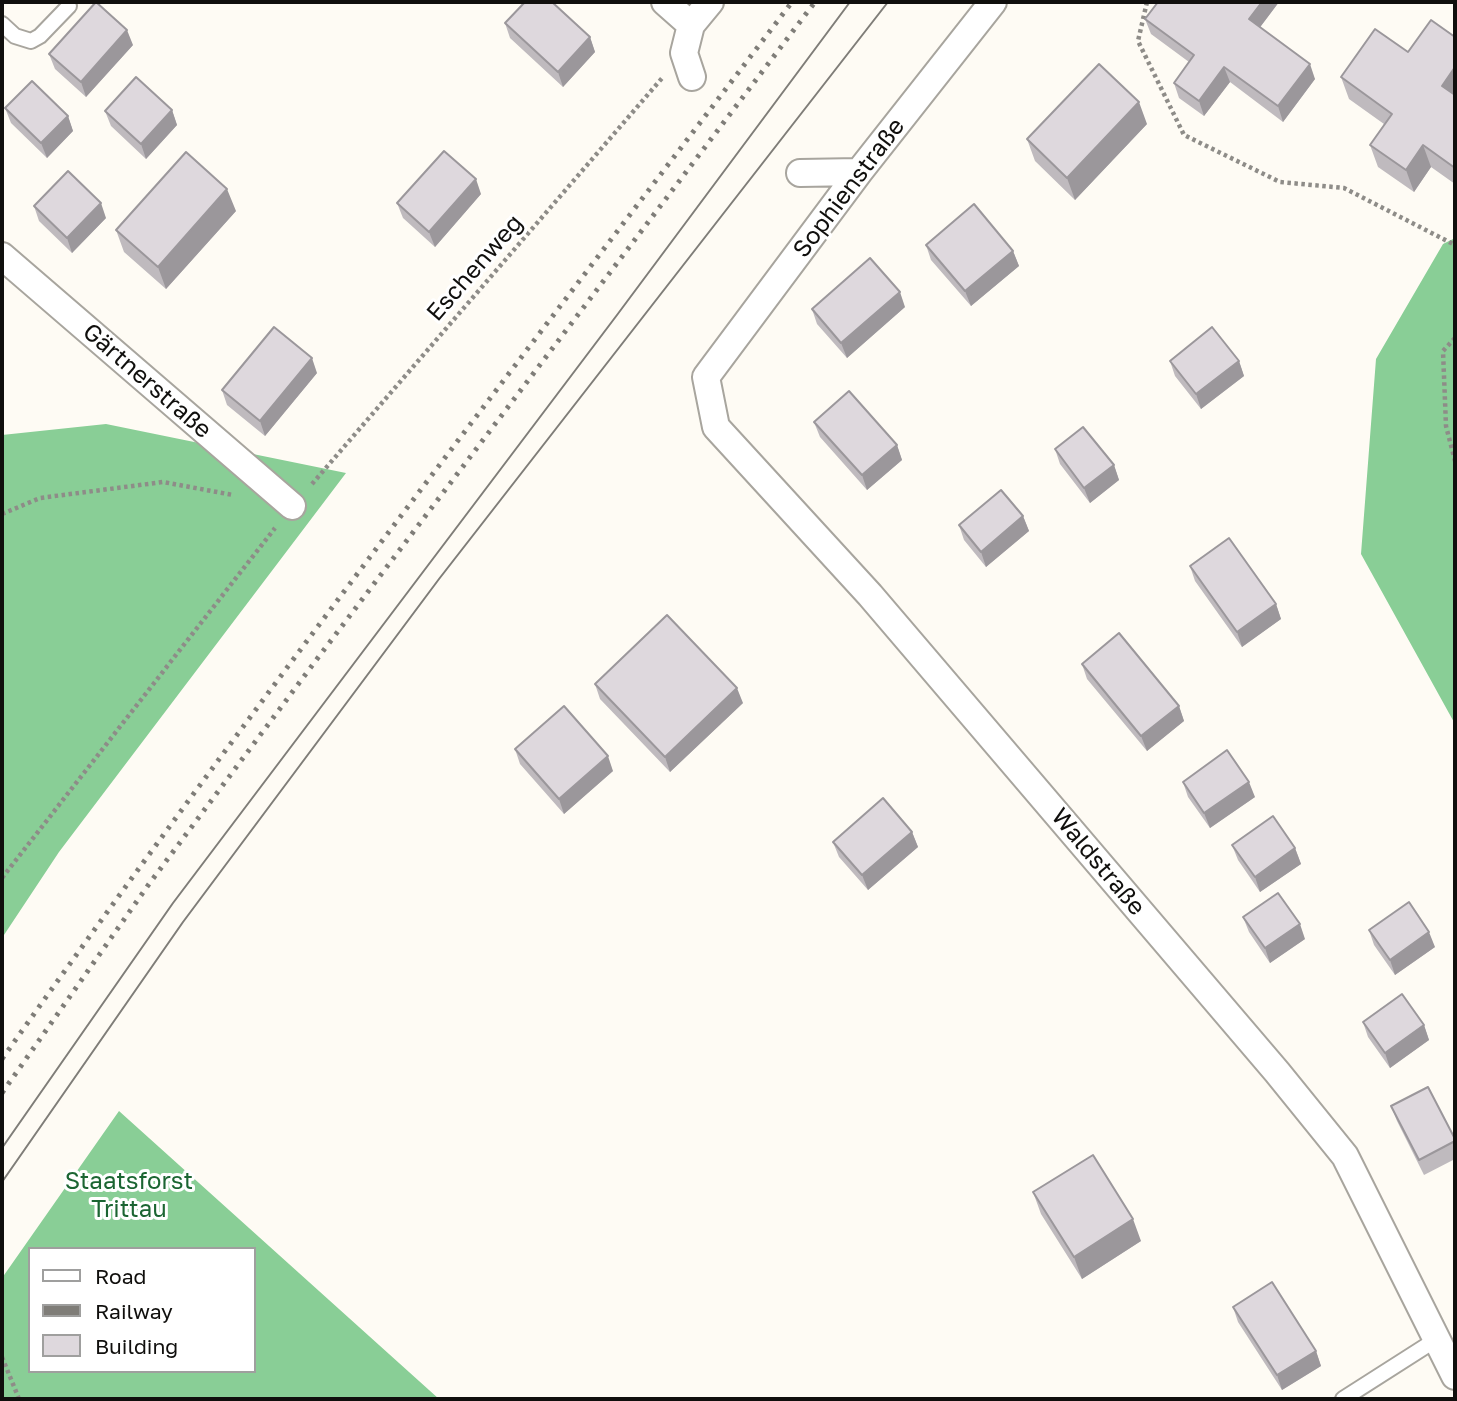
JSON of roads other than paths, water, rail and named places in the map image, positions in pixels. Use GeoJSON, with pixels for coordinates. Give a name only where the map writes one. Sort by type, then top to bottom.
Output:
{"type":"FeatureCollection","features":[{"type":"Feature","properties":{"kind":"street"},"geometry":{"type":"LineString","coordinates":[[665,2],[691,25]]}},
{"type":"Feature","properties":{"kind":"street"},"geometry":{"type":"LineString","coordinates":[[688,65],[691,25],[710,2]]}},
{"type":"Feature","properties":{"kind":"street","name":"Sophienstraße"},"geometry":{"type":"LineString","coordinates":[[706,377],[859,172],[993,2]]}},
{"type":"Feature","properties":{"kind":"street"},"geometry":{"type":"LineString","coordinates":[[800,173],[859,172]]}},
{"type":"Feature","properties":{"kind":"street","name":"Gärtnerstraße"},"geometry":{"type":"LineString","coordinates":[[2,256],[292,506]]}},
{"type":"Feature","properties":{"kind":"street","name":"Waldstraße"},"geometry":{"type":"LineString","coordinates":[[706,377],[716,427],[879,605],[1277,1072],[1345,1156],[1455,1376]]}},
{"type":"Feature","properties":{"kind":"lane"},"geometry":{"type":"LineString","coordinates":[[2,24],[15,36],[31,41],[40,36],[69,6]]}},
{"type":"Feature","properties":{"kind":"lane"},"geometry":{"type":"LineString","coordinates":[[1343,1399],[1437,1339]]}},
{"type":"Feature","properties":{"kind":"tram line"},"geometry":{"type":"LineString","coordinates":[[2,1148],[173,903],[850,2]]}},
{"type":"Feature","properties":{"kind":"tram line"},"geometry":{"type":"LineString","coordinates":[[2,1182],[183,922],[439,579],[888,2]]}},
{"type":"Feature","properties":{"kind":"railway"},"geometry":{"type":"LineString","coordinates":[[2,1059],[293,659],[792,2]]}},
{"type":"Feature","properties":{"kind":"railway"},"geometry":{"type":"LineString","coordinates":[[2,1093],[149,884],[815,2]]}},
{"type":"Feature","properties":{"kind":"park label","name":"Staatsforst Trittau"},"geometry":{"type":"Point","coordinates":[129,1195]}}]}
